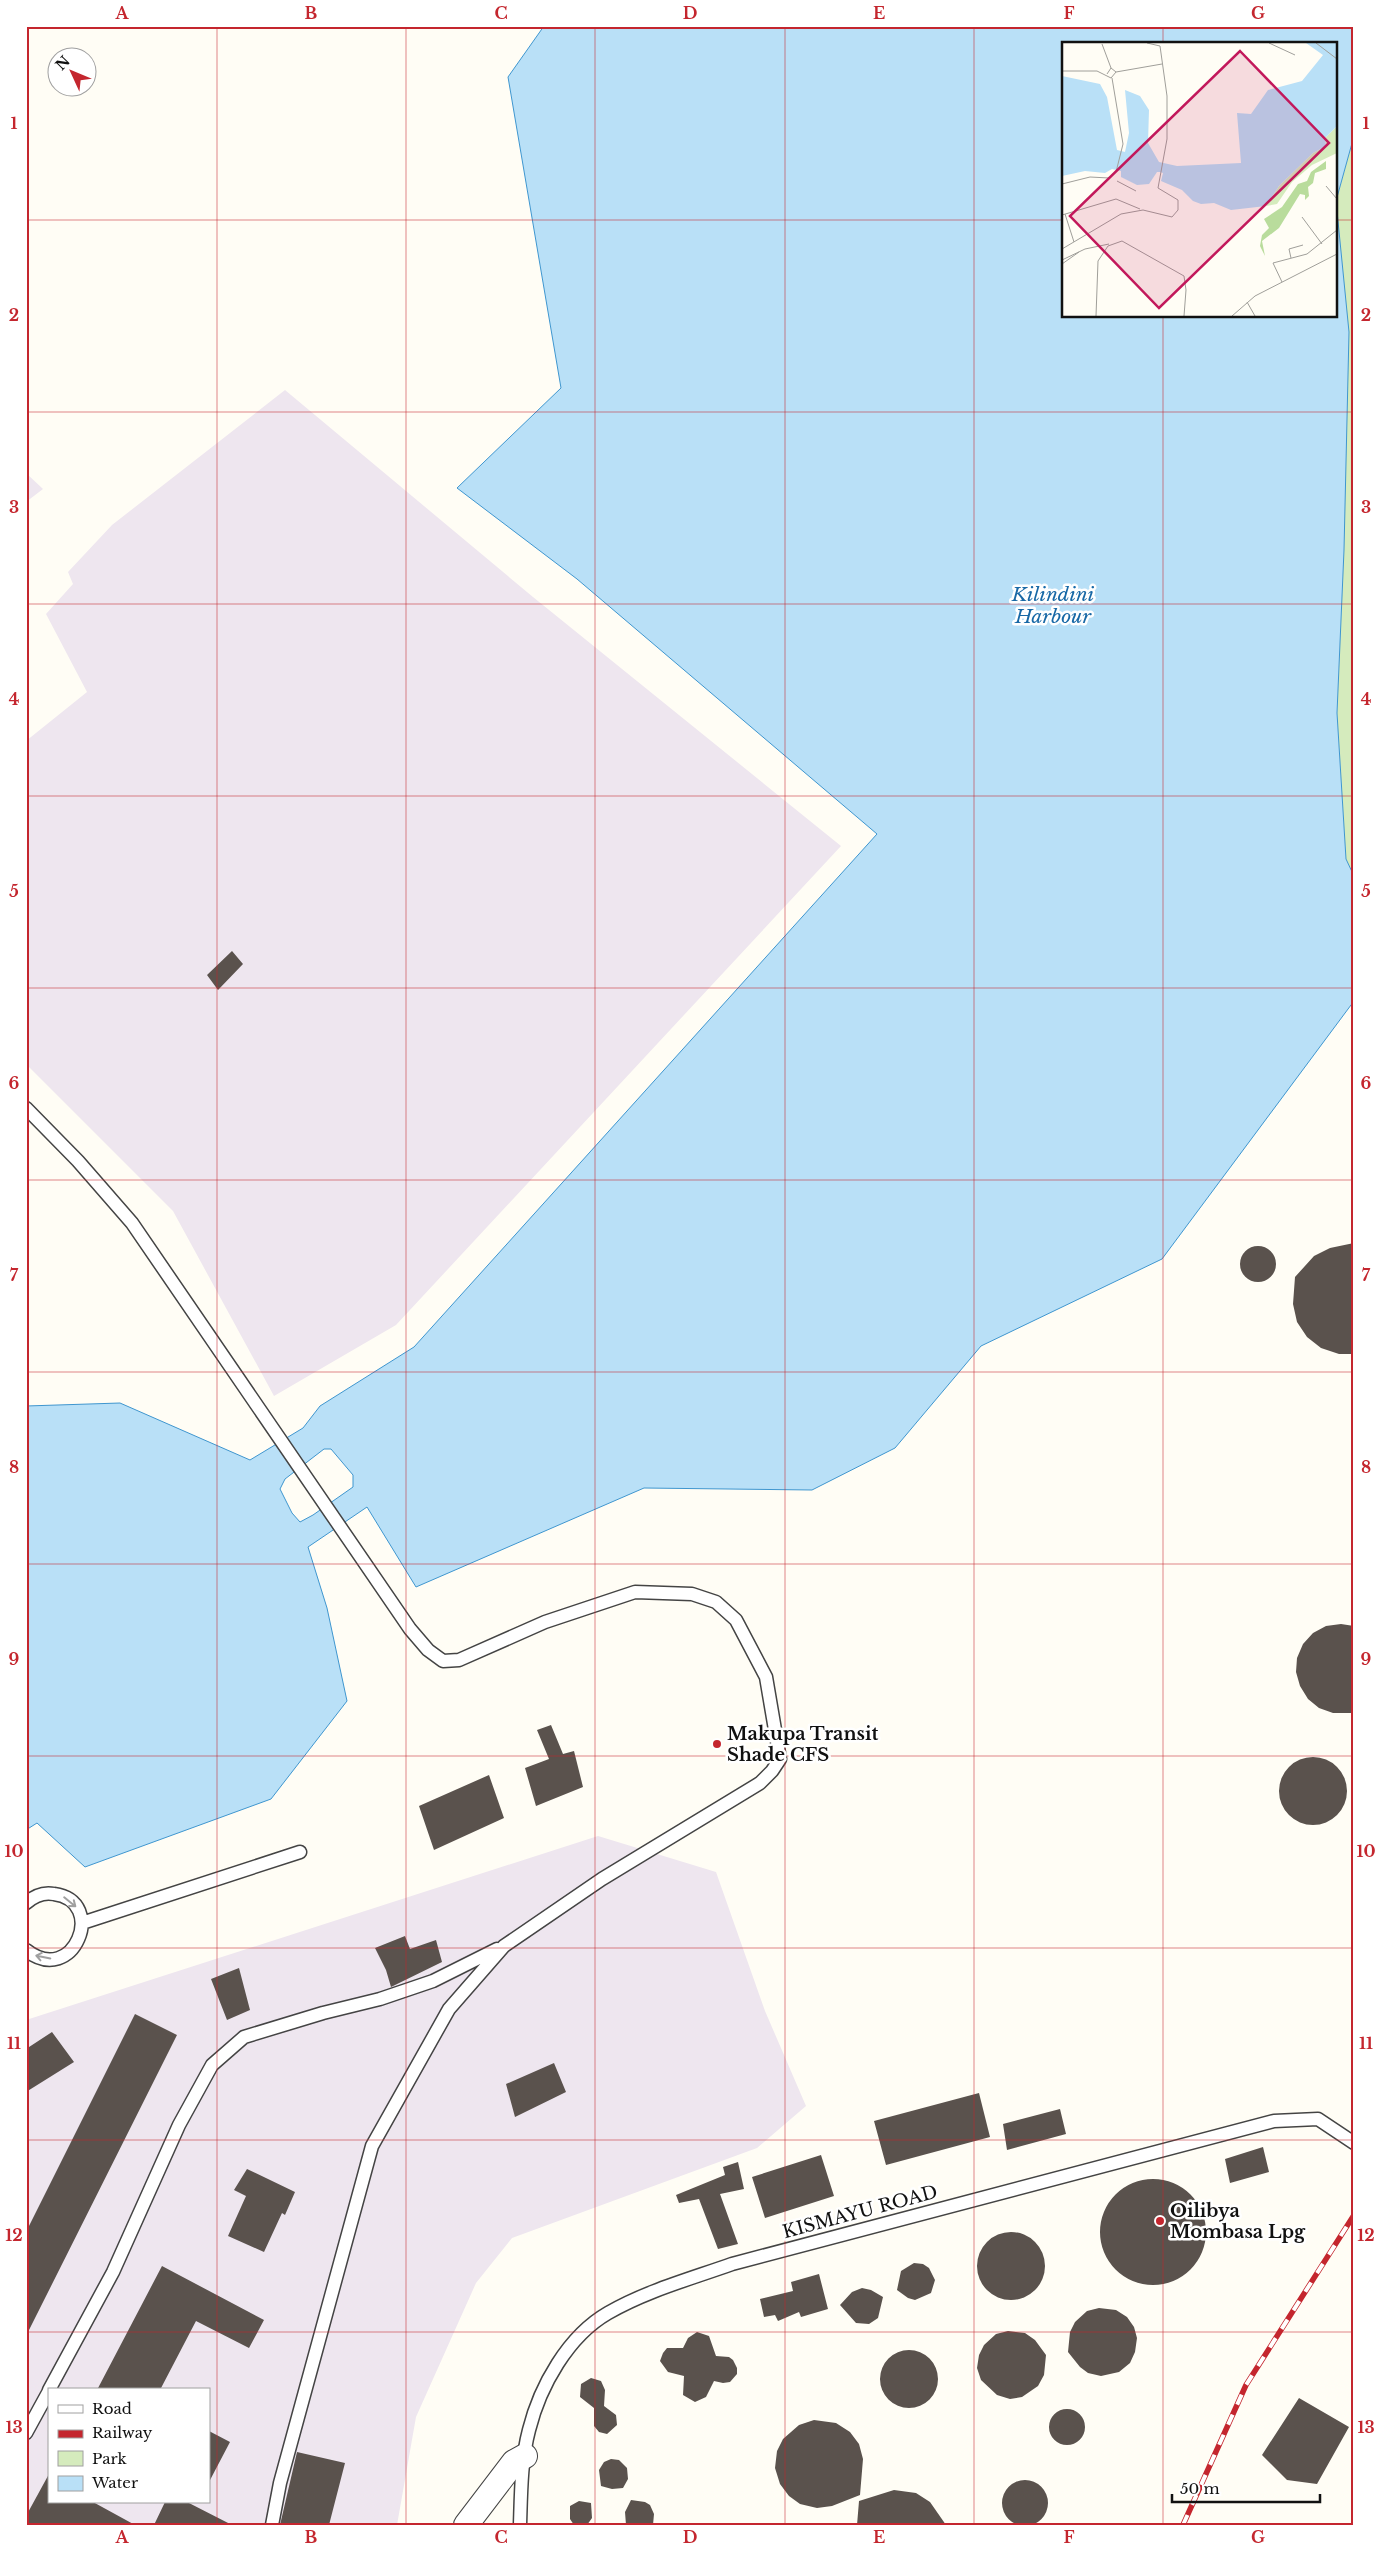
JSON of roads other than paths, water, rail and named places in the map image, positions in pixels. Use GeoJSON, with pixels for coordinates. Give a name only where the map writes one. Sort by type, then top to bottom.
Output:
{"type":"FeatureCollection","features":[{"type":"Feature","properties":{"kind":"street"},"geometry":{"type":"LineString","coordinates":[[466,2525],[514,2462],[525,2456]]}},
{"type":"Feature","properties":{"kind":"lane"},"geometry":{"type":"LineString","coordinates":[[26,1108],[78,1161],[132,1223],[410,1629],[428,1650],[443,1661],[459,1660],[545,1622],[635,1592],[692,1594],[716,1602],[736,1620],[766,1676],[780,1759],[772,1771],[760,1783],[602,1879],[504,1946],[432,1981],[380,1999],[323,2013],[244,2037],[212,2065],[179,2125],[112,2272],[50,2388]]}},
{"type":"Feature","properties":{"kind":"lane"},"geometry":{"type":"LineString","coordinates":[[82,1924],[300,1852]]}},
{"type":"Feature","properties":{"kind":"lane"},"geometry":{"type":"LineString","coordinates":[[26,1903],[37,1895],[47,1893],[58,1894],[75,1905],[82,1924],[78,1943],[62,1956],[46,1959],[38,1958],[26,1950]]}},
{"type":"Feature","properties":{"kind":"lane"},"geometry":{"type":"LineString","coordinates":[[272,2525],[280,2483],[372,2146],[449,2009],[504,1946]]}},
{"type":"Feature","properties":{"kind":"lane","name":"KISMAYU ROAD"},"geometry":{"type":"LineString","coordinates":[[520,2525],[528,2431],[539,2398],[563,2356],[584,2331],[607,2313],[656,2290],[741,2262],[1274,2121],[1318,2119],[1354,2142]]}},
{"type":"Feature","properties":{"kind":"lane"},"geometry":{"type":"LineString","coordinates":[[26,2432],[48,2392]]}},
{"type":"Feature","properties":{"kind":"water","name":"Kilindini Harbour"},"geometry":{"type":"Polygon","coordinates":[[[544,26],[1354,26],[1354,136],[1338,194],[1338,42],[1062,42],[1062,318],[1338,318],[1338,221],[1349,332],[1344,550],[1337,713],[1346,859],[1354,876],[1354,1001],[1162,1259],[981,1346],[895,1448],[812,1490],[644,1488],[416,1587],[367,1507],[308,1547],[327,1608],[347,1701],[271,1799],[85,1867],[37,1823],[26,1830],[26,1406],[120,1403],[250,1460],[303,1428],[320,1406],[414,1347],[877,834],[577,579],[457,488],[561,388],[508,77],[544,26]],[[324,1449],[285,1479],[280,1489],[292,1513],[300,1522],[353,1487],[353,1475],[331,1449],[324,1449]]]}},
{"type":"Feature","properties":{"kind":"railway"},"geometry":{"type":"LineString","coordinates":[[1183,2525],[1246,2385],[1354,2215]]}},
{"type":"Feature","properties":{"kind":"place","name":"Makupa Transit Shade CFS"},"geometry":{"type":"Point","coordinates":[717,1744]}},
{"type":"Feature","properties":{"kind":"place","name":"Oilibya Mombasa Lpg"},"geometry":{"type":"Point","coordinates":[1160,2221]}}]}
